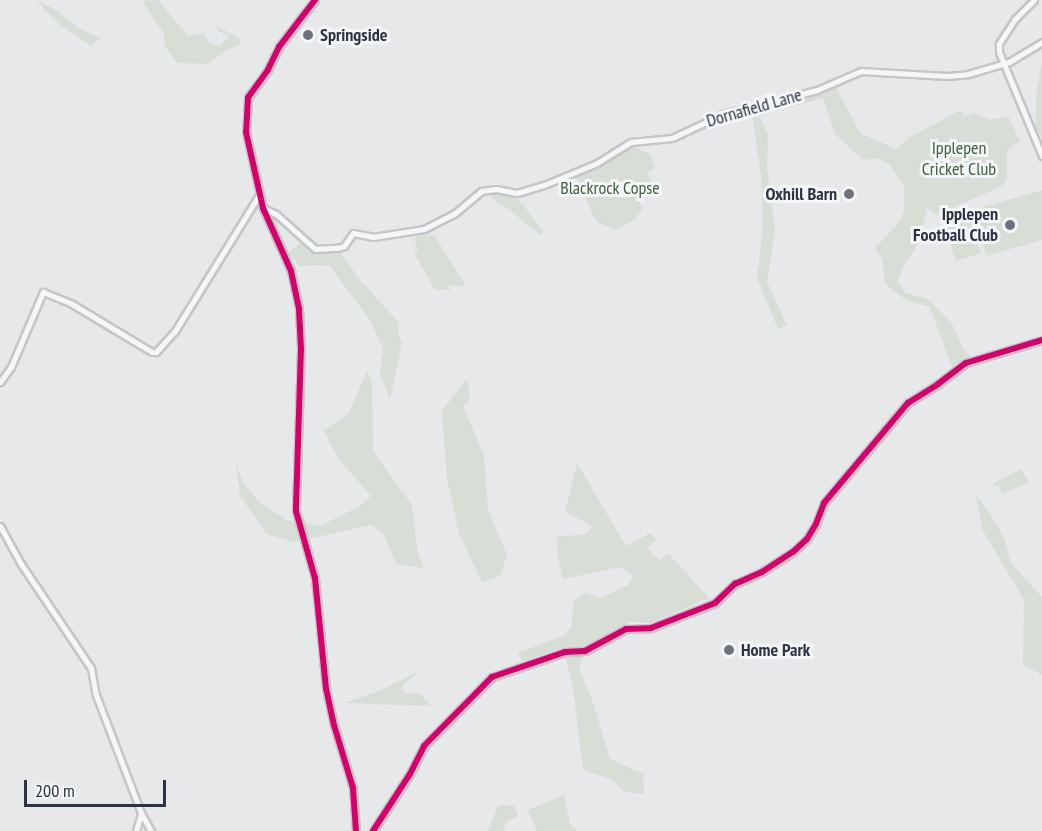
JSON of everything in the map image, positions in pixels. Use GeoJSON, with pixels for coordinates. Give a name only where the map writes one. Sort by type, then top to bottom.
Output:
{"type":"FeatureCollection","features":[{"type":"Feature","properties":{"kind":"street"},"geometry":{"type":"LineString","coordinates":[[315,0],[279,47],[268,70],[248,98],[246,132],[259,195],[291,271],[299,309],[301,352],[296,511],[315,578],[326,687],[334,725],[353,788],[356,831]]}},
{"type":"Feature","properties":{"kind":"street"},"geometry":{"type":"LineString","coordinates":[[1034,0],[1015,19],[999,44],[1004,64],[1042,156]]}},
{"type":"Feature","properties":{"kind":"street"},"geometry":{"type":"LineString","coordinates":[[1004,64],[1042,42]]}},
{"type":"Feature","properties":{"kind":"street","name":"Dornafield Lane"},"geometry":{"type":"LineString","coordinates":[[263,208],[276,214],[315,249],[337,248],[344,246],[352,233],[374,237],[424,229],[454,214],[481,190],[517,193],[544,185],[597,163],[631,142],[672,138],[723,114],[817,90],[861,71],[947,76],[968,74],[1004,64]]}},
{"type":"Feature","properties":{"kind":"street"},"geometry":{"type":"LineString","coordinates":[[0,382],[10,367],[43,292],[72,304],[152,352],[156,352],[175,331],[259,195]]}},
{"type":"Feature","properties":{"kind":"street"},"geometry":{"type":"LineString","coordinates":[[373,831],[410,774],[424,746],[492,677],[565,652],[585,651],[626,629],[651,628],[715,603],[735,584],[762,572],[793,552],[807,539],[824,503],[908,403],[966,363],[1042,340]]}},
{"type":"Feature","properties":{"kind":"street"},"geometry":{"type":"LineString","coordinates":[[0,526],[21,564],[91,668],[96,695],[141,813],[151,831]]}},
{"type":"Feature","properties":{"kind":"street"},"geometry":{"type":"LineString","coordinates":[[136,831],[141,813]]}},
{"type":"Feature","properties":{"kind":"green space"},"geometry":{"type":"Polygon","coordinates":[[[36,0],[53,8],[78,27],[100,39],[91,46],[59,24],[36,0]]]}},
{"type":"Feature","properties":{"kind":"green space"},"geometry":{"type":"Polygon","coordinates":[[[158,0],[188,36],[204,33],[210,44],[220,46],[230,36],[217,31],[216,25],[241,40],[239,45],[227,50],[208,64],[177,63],[165,46],[164,34],[142,1],[158,0]]]}},
{"type":"Feature","properties":{"kind":"green space"},"geometry":{"type":"Polygon","coordinates":[[[1042,60],[1042,139],[1036,127],[1036,97],[1042,60]]]}},
{"type":"Feature","properties":{"kind":"green space","name":"Ipplepen Cricket Club"},"geometry":{"type":"Polygon","coordinates":[[[835,86],[860,133],[896,149],[910,137],[961,110],[964,116],[975,113],[989,120],[1008,116],[1020,141],[1007,150],[1007,179],[1002,186],[937,215],[927,208],[919,243],[904,265],[898,281],[905,293],[926,298],[951,322],[964,350],[972,357],[953,370],[930,307],[906,300],[885,284],[882,259],[875,248],[896,226],[904,212],[904,187],[890,165],[877,158],[863,160],[835,134],[823,98],[759,116],[768,134],[767,169],[775,230],[767,282],[787,325],[778,329],[757,278],[763,226],[761,177],[752,111],[835,86]]]}},
{"type":"Feature","properties":{"kind":"green space","name":"Blackrock Copse"},"geometry":{"type":"Polygon","coordinates":[[[633,146],[650,154],[655,168],[648,172],[651,182],[637,188],[642,210],[633,221],[614,230],[595,220],[577,177],[633,146]]]}},
{"type":"Feature","properties":{"kind":"green space","name":"Ipplepen Football Club"},"geometry":{"type":"Polygon","coordinates":[[[1042,190],[1042,240],[986,256],[974,210],[1042,190]]]}},
{"type":"Feature","properties":{"kind":"green space"},"geometry":{"type":"Polygon","coordinates":[[[488,191],[516,196],[544,232],[540,235],[507,208],[496,202],[488,191]]]}},
{"type":"Feature","properties":{"kind":"green space"},"geometry":{"type":"Polygon","coordinates":[[[969,216],[980,253],[956,261],[944,224],[969,216]]]}},
{"type":"Feature","properties":{"kind":"green space"},"geometry":{"type":"Polygon","coordinates":[[[434,235],[466,286],[449,286],[450,290],[435,290],[414,253],[418,250],[414,239],[417,236],[434,235]]]}},
{"type":"Feature","properties":{"kind":"green space"},"geometry":{"type":"Polygon","coordinates":[[[301,241],[316,251],[339,250],[360,280],[399,323],[398,334],[402,343],[390,399],[380,374],[383,349],[370,320],[329,265],[300,266],[289,253],[301,241]]]}},
{"type":"Feature","properties":{"kind":"green space"},"geometry":{"type":"Polygon","coordinates":[[[367,371],[372,383],[373,451],[412,505],[417,549],[423,568],[396,564],[384,534],[371,525],[294,542],[267,534],[240,496],[236,463],[243,482],[258,501],[287,520],[320,526],[360,506],[371,496],[338,458],[324,431],[349,413],[367,371]]]}},
{"type":"Feature","properties":{"kind":"green space"},"geometry":{"type":"Polygon","coordinates":[[[468,380],[470,399],[463,406],[484,456],[488,509],[507,555],[500,576],[482,582],[459,533],[447,479],[442,411],[468,380]]]}},
{"type":"Feature","properties":{"kind":"green space"},"geometry":{"type":"Polygon","coordinates":[[[577,463],[626,546],[650,533],[656,539],[647,548],[659,560],[668,553],[709,598],[650,623],[630,622],[589,644],[579,668],[594,705],[610,759],[643,774],[644,794],[625,792],[611,779],[583,770],[573,687],[563,647],[522,662],[518,653],[565,635],[571,627],[574,600],[585,593],[601,598],[628,585],[633,576],[620,567],[563,579],[558,558],[557,537],[586,534],[592,526],[565,512],[577,463]]]}},
{"type":"Feature","properties":{"kind":"green space"},"geometry":{"type":"Polygon","coordinates":[[[1021,469],[1029,482],[1002,494],[998,485],[992,487],[994,483],[1021,469]]]}},
{"type":"Feature","properties":{"kind":"green space"},"geometry":{"type":"Polygon","coordinates":[[[976,495],[1004,538],[1011,563],[1042,597],[1042,675],[1023,665],[1024,600],[982,529],[976,495]]]}},
{"type":"Feature","properties":{"kind":"green space"},"geometry":{"type":"Polygon","coordinates":[[[417,672],[402,687],[405,694],[420,693],[431,706],[344,703],[377,692],[417,672]]]}},
{"type":"Feature","properties":{"kind":"green space"},"geometry":{"type":"Polygon","coordinates":[[[564,795],[570,824],[578,831],[537,831],[528,810],[564,795]]]}},
{"type":"Feature","properties":{"kind":"green space"},"geometry":{"type":"Polygon","coordinates":[[[514,805],[518,816],[506,822],[504,831],[488,831],[498,806],[514,805]]]}},
{"type":"Feature","properties":{"kind":"cycle path"},"geometry":{"type":"LineString","coordinates":[[315,0],[279,47],[268,70],[248,98],[246,132],[263,208],[291,271],[299,309],[301,349],[296,511],[315,578],[326,688],[334,725],[353,788],[356,831]]}},
{"type":"Feature","properties":{"kind":"cycle path"},"geometry":{"type":"LineString","coordinates":[[373,831],[410,774],[424,746],[492,677],[565,652],[585,651],[626,629],[651,628],[715,603],[735,584],[762,572],[793,552],[807,539],[824,503],[908,403],[966,363],[1042,340]]}},
{"type":"Feature","properties":{"kind":"place","name":"Springside"},"geometry":{"type":"Point","coordinates":[308,35]}},
{"type":"Feature","properties":{"kind":"place","name":"Oxhill Barn"},"geometry":{"type":"Point","coordinates":[849,194]}},
{"type":"Feature","properties":{"kind":"place","name":"Ipplepen Football Club"},"geometry":{"type":"Point","coordinates":[1010,225]}},
{"type":"Feature","properties":{"kind":"place","name":"Home Park"},"geometry":{"type":"Point","coordinates":[729,650]}}]}
